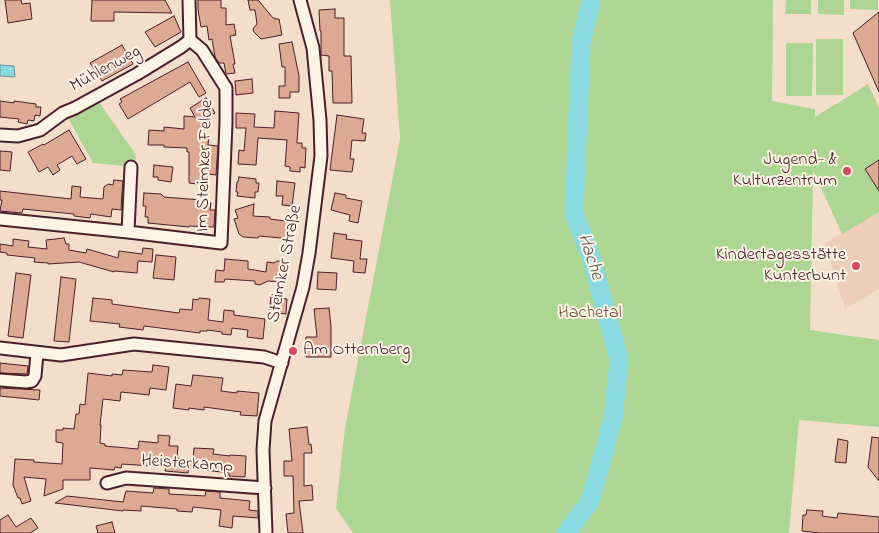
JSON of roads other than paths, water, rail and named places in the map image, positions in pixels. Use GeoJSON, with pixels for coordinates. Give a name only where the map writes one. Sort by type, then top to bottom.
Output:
{"type":"FeatureCollection","features":[{"type":"Feature","properties":{"kind":"street"},"geometry":{"type":"LineString","coordinates":[[189,0],[190,40]]}},
{"type":"Feature","properties":{"kind":"street","name":"Steimker Straße"},"geometry":{"type":"LineString","coordinates":[[266,533],[263,450],[265,422],[303,288],[321,156],[320,120],[313,48],[300,0]]}},
{"type":"Feature","properties":{"kind":"street","name":"Mühlenweg"},"geometry":{"type":"LineString","coordinates":[[0,135],[18,136],[40,130],[63,113],[137,74],[190,40]]}},
{"type":"Feature","properties":{"kind":"street","name":"Im Steimker Felde"},"geometry":{"type":"LineString","coordinates":[[0,219],[221,243],[226,88],[202,50],[190,40]]}},
{"type":"Feature","properties":{"kind":"street"},"geometry":{"type":"LineString","coordinates":[[128,232],[131,167]]}},
{"type":"Feature","properties":{"kind":"street"},"geometry":{"type":"LineString","coordinates":[[0,348],[62,355],[134,344],[264,357],[282,363]]}},
{"type":"Feature","properties":{"kind":"street"},"geometry":{"type":"LineString","coordinates":[[0,380],[32,381],[35,376],[37,353]]}},
{"type":"Feature","properties":{"kind":"street","name":"Heisterkamp"},"geometry":{"type":"LineString","coordinates":[[107,483],[126,478],[265,488]]}},
{"type":"Feature","properties":{"kind":"water"},"geometry":{"type":"Polygon","coordinates":[[[0,65],[14,66],[15,77],[0,76],[0,65]]]}},
{"type":"Feature","properties":{"kind":"waterway","name":"Hache"},"geometry":{"type":"LineString","coordinates":[[566,533],[590,501],[613,419],[619,360],[591,257],[574,214],[581,43],[591,0]]}},
{"type":"Feature","properties":{"kind":"place","name":"Jugend- & Kulturzentrum"},"geometry":{"type":"Point","coordinates":[847,171]}},
{"type":"Feature","properties":{"kind":"place","name":"Kindertagesstätte Kunterbunt"},"geometry":{"type":"Point","coordinates":[856,266]}},
{"type":"Feature","properties":{"kind":"place","name":"Am Otternberg"},"geometry":{"type":"Point","coordinates":[293,351]}},
{"type":"Feature","properties":{"kind":"park label","name":"Hachetal"},"geometry":{"type":"Point","coordinates":[590,314]}}]}
